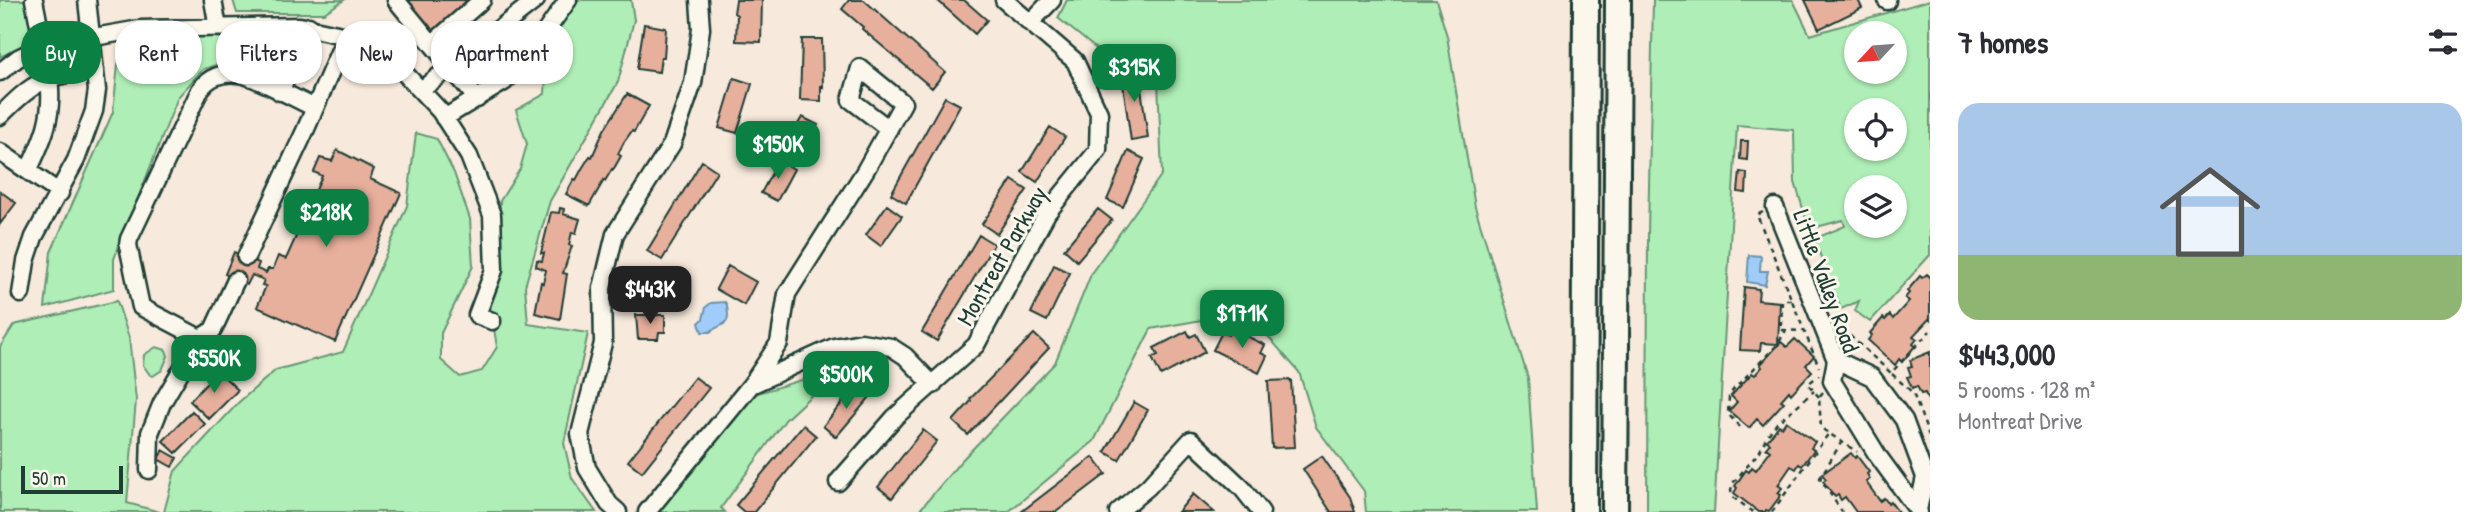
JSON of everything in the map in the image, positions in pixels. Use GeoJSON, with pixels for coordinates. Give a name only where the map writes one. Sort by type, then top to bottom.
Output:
{"type":"FeatureCollection","features":[{"type":"Feature","properties":{"kind":"highway"},"geometry":{"type":"LineString","coordinates":[[1584,512],[1586,0]]}},
{"type":"Feature","properties":{"kind":"highway"},"geometry":{"type":"LineString","coordinates":[[1615,512],[1618,0]]}},
{"type":"Feature","properties":{"kind":"highway"},"geometry":{"type":"LineString","coordinates":[[1573,512],[1585,411]]}},
{"type":"Feature","properties":{"kind":"street"},"geometry":{"type":"LineString","coordinates":[[34,0],[38,21]]}},
{"type":"Feature","properties":{"kind":"street"},"geometry":{"type":"LineString","coordinates":[[87,0],[89,21]]}},
{"type":"Feature","properties":{"kind":"street"},"geometry":{"type":"LineString","coordinates":[[213,0],[217,21]]}},
{"type":"Feature","properties":{"kind":"street"},"geometry":{"type":"LineString","coordinates":[[396,0],[431,43]]}},
{"type":"Feature","properties":{"kind":"street"},"geometry":{"type":"LineString","coordinates":[[458,21],[482,0]]}},
{"type":"Feature","properties":{"kind":"street"},"geometry":{"type":"LineString","coordinates":[[510,21],[536,0]]}},
{"type":"Feature","properties":{"kind":"street"},"geometry":{"type":"LineString","coordinates":[[444,118],[504,82],[524,62],[568,0]]}},
{"type":"Feature","properties":{"kind":"street"},"geometry":{"type":"LineString","coordinates":[[618,512],[609,504],[587,468],[580,433],[603,343],[602,288],[615,233],[672,144],[693,83],[701,29],[699,0]]}},
{"type":"Feature","properties":{"kind":"street","name":"Montreat Parkway"},"geometry":{"type":"LineString","coordinates":[[838,482],[895,416],[976,345],[1047,213],[1098,150],[1099,113],[1074,61],[1004,0]]}},
{"type":"Feature","properties":{"kind":"street"},"geometry":{"type":"LineString","coordinates":[[1030,23],[1052,0]]}},
{"type":"Feature","properties":{"kind":"street"},"geometry":{"type":"LineString","coordinates":[[101,35],[140,29],[216,27]]}},
{"type":"Feature","properties":{"kind":"street"},"geometry":{"type":"LineString","coordinates":[[0,72],[21,57]]}},
{"type":"Feature","properties":{"kind":"street"},"geometry":{"type":"LineString","coordinates":[[246,257],[336,59]]}},
{"type":"Feature","properties":{"kind":"street"},"geometry":{"type":"LineString","coordinates":[[200,338],[141,307],[128,245],[200,90],[206,81],[213,77],[239,74],[315,108]]}},
{"type":"Feature","properties":{"kind":"street"},"geometry":{"type":"LineString","coordinates":[[421,90],[431,83]]}},
{"type":"Feature","properties":{"kind":"street"},"geometry":{"type":"LineString","coordinates":[[0,116],[27,89],[37,84]]}},
{"type":"Feature","properties":{"kind":"street"},"geometry":{"type":"LineString","coordinates":[[28,171],[42,142],[49,118],[52,99],[50,84]]}},
{"type":"Feature","properties":{"kind":"street"},"geometry":{"type":"LineString","coordinates":[[21,294],[26,261],[34,237],[76,160],[94,111],[96,84]]}},
{"type":"Feature","properties":{"kind":"street"},"geometry":{"type":"LineString","coordinates":[[280,92],[284,84]]}},
{"type":"Feature","properties":{"kind":"street"},"geometry":{"type":"LineString","coordinates":[[415,84],[444,118],[469,156],[492,215],[494,270],[477,315],[492,321]]}},
{"type":"Feature","properties":{"kind":"street"},"geometry":{"type":"LineString","coordinates":[[465,84],[477,99]]}},
{"type":"Feature","properties":{"kind":"street"},"geometry":{"type":"LineString","coordinates":[[647,512],[751,385],[779,343],[787,294],[889,129]]}},
{"type":"Feature","properties":{"kind":"street"},"geometry":{"type":"LineString","coordinates":[[0,152],[60,193]]}},
{"type":"Feature","properties":{"kind":"street","name":"Little Valley Road"},"geometry":{"type":"LineString","coordinates":[[1775,207],[1833,353],[1827,380],[1919,511]]}},
{"type":"Feature","properties":{"kind":"street"},"geometry":{"type":"LineString","coordinates":[[149,470],[150,433],[162,403],[200,338],[213,330],[236,279]]}},
{"type":"Feature","properties":{"kind":"street"},"geometry":{"type":"LineString","coordinates":[[751,385],[834,347],[861,342],[891,346],[905,356],[933,385]]}},
{"type":"Feature","properties":{"kind":"street"},"geometry":{"type":"LineString","coordinates":[[1833,353],[1872,377],[1904,420],[1925,477],[1919,511]]}},
{"type":"Feature","properties":{"kind":"street"},"geometry":{"type":"LineString","coordinates":[[1118,512],[1147,487],[1191,440],[1242,488],[1261,512]]}},
{"type":"Feature","properties":{"kind":"path"},"geometry":{"type":"LineString","coordinates":[[1775,207],[1757,215],[1827,380],[1819,397],[1821,428],[1856,450],[1863,461]]}},
{"type":"Feature","properties":{"kind":"path"},"geometry":{"type":"LineString","coordinates":[[1792,300],[1782,300],[1781,330],[1805,331]]}},
{"type":"Feature","properties":{"kind":"path"},"geometry":{"type":"LineString","coordinates":[[1740,427],[1728,414],[1729,397],[1778,344],[1786,330]]}},
{"type":"Feature","properties":{"kind":"path"},"geometry":{"type":"LineString","coordinates":[[1891,373],[1930,331]]}},
{"type":"Feature","properties":{"kind":"path"},"geometry":{"type":"LineString","coordinates":[[1833,353],[1849,335],[1913,393],[1930,439]]}},
{"type":"Feature","properties":{"kind":"path"},"geometry":{"type":"LineString","coordinates":[[1819,397],[1808,384],[1827,380]]}},
{"type":"Feature","properties":{"kind":"path"},"geometry":{"type":"LineString","coordinates":[[1753,512],[1734,498],[1732,483],[1760,451],[1777,423],[1814,391]]}},
{"type":"Feature","properties":{"kind":"path"},"geometry":{"type":"LineString","coordinates":[[1772,512],[1829,433]]}},
{"type":"Feature","properties":{"kind":"path"},"geometry":{"type":"LineString","coordinates":[[1842,441],[1820,478],[1842,512]]}},
{"type":"Feature","properties":{"kind":"green space"},"geometry":{"type":"Polygon","coordinates":[[[0,0],[25,0],[29,21],[21,21],[21,47],[0,57],[0,0]]]}},
{"type":"Feature","properties":{"kind":"green space"},"geometry":{"type":"Polygon","coordinates":[[[233,0],[344,0],[324,13],[237,13],[233,0]]]}},
{"type":"Feature","properties":{"kind":"green space"},"geometry":{"type":"Polygon","coordinates":[[[574,0],[631,0],[634,20],[618,82],[550,201],[525,286],[528,324],[588,333],[564,443],[572,478],[596,512],[164,512],[175,471],[239,402],[276,370],[343,352],[407,206],[416,133],[437,139],[454,173],[470,219],[473,266],[441,333],[441,360],[460,377],[482,371],[497,347],[490,304],[500,274],[500,201],[520,169],[527,144],[516,110],[545,94],[546,84],[573,84],[573,21],[559,21],[574,0]]]}},
{"type":"Feature","properties":{"kind":"green space"},"geometry":{"type":"Polygon","coordinates":[[[1067,0],[1436,0],[1447,36],[1475,207],[1528,378],[1537,512],[1366,512],[1364,491],[1316,427],[1299,372],[1247,312],[1151,329],[1094,441],[1008,512],[918,512],[961,461],[1055,363],[1092,272],[1162,174],[1158,82],[1136,48],[1100,52],[1058,18],[1067,0]]]}},
{"type":"Feature","properties":{"kind":"green space"},"geometry":{"type":"Polygon","coordinates":[[[1653,0],[1793,0],[1810,35],[1844,25],[1844,84],[1908,84],[1908,21],[1858,21],[1930,0],[1930,255],[1870,322],[1855,311],[1859,301],[1841,309],[1814,239],[1844,226],[1844,238],[1907,238],[1907,175],[1844,175],[1844,223],[1843,220],[1809,229],[1795,182],[1794,130],[1737,125],[1714,512],[1647,512],[1648,233],[1653,0]]]}},
{"type":"Feature","properties":{"kind":"green space"},"geometry":{"type":"Polygon","coordinates":[[[202,36],[216,36],[216,65],[202,70],[202,36]]]}},
{"type":"Feature","properties":{"kind":"green space"},"geometry":{"type":"Polygon","coordinates":[[[116,84],[190,84],[178,97],[114,259],[114,289],[45,308],[51,252],[113,112],[116,84]]]}},
{"type":"Feature","properties":{"kind":"green space"},"geometry":{"type":"Polygon","coordinates":[[[117,301],[129,338],[136,400],[127,503],[160,512],[0,512],[0,347],[14,325],[117,301]]]}},
{"type":"Feature","properties":{"kind":"green space"},"geometry":{"type":"Polygon","coordinates":[[[156,347],[166,350],[168,356],[162,370],[153,376],[143,365],[144,355],[156,347]]]}},
{"type":"Feature","properties":{"kind":"green space"},"geometry":{"type":"Polygon","coordinates":[[[841,368],[786,419],[721,508],[725,512],[659,512],[755,394],[841,368]]]}},
{"type":"Feature","properties":{"kind":"water"},"geometry":{"type":"Polygon","coordinates":[[[1749,255],[1761,256],[1760,271],[1768,271],[1765,285],[1747,282],[1749,255]]]}},
{"type":"Feature","properties":{"kind":"water"},"geometry":{"type":"Polygon","coordinates":[[[725,302],[728,314],[726,322],[710,332],[702,332],[699,323],[706,307],[711,303],[725,302]]]}},
{"type":"Feature","properties":{"kind":"building"},"geometry":{"type":"Polygon","coordinates":[[[403,0],[470,0],[446,21],[431,21],[431,34],[403,0]]]}},
{"type":"Feature","properties":{"kind":"building"},"geometry":{"type":"Polygon","coordinates":[[[736,0],[762,0],[761,42],[736,41],[736,0]]]}},
{"type":"Feature","properties":{"kind":"building"},"geometry":{"type":"Polygon","coordinates":[[[849,0],[864,0],[945,72],[932,88],[842,9],[849,0]]]}},
{"type":"Feature","properties":{"kind":"building"},"geometry":{"type":"Polygon","coordinates":[[[937,0],[964,0],[987,20],[975,34],[937,0]]]}},
{"type":"Feature","properties":{"kind":"building"},"geometry":{"type":"Polygon","coordinates":[[[1805,0],[1858,0],[1862,8],[1819,29],[1805,0]]]}},
{"type":"Feature","properties":{"kind":"building"},"geometry":{"type":"Polygon","coordinates":[[[644,24],[666,28],[664,57],[661,57],[659,72],[637,69],[644,24]]]}},
{"type":"Feature","properties":{"kind":"building"},"geometry":{"type":"Polygon","coordinates":[[[802,39],[822,39],[821,101],[800,100],[802,39]]]}},
{"type":"Feature","properties":{"kind":"building"},"geometry":{"type":"Polygon","coordinates":[[[1138,67],[1148,138],[1131,141],[1121,70],[1138,67]]]}},
{"type":"Feature","properties":{"kind":"building"},"geometry":{"type":"Polygon","coordinates":[[[734,78],[752,84],[737,133],[719,128],[734,78]]]}},
{"type":"Feature","properties":{"kind":"building"},"geometry":{"type":"Polygon","coordinates":[[[627,94],[649,106],[634,132],[632,131],[624,142],[618,154],[621,156],[589,206],[566,194],[590,156],[592,157],[604,130],[627,94]]]}},
{"type":"Feature","properties":{"kind":"building"},"geometry":{"type":"Polygon","coordinates":[[[945,97],[960,105],[906,203],[891,194],[945,97]]]}},
{"type":"Feature","properties":{"kind":"building"},"geometry":{"type":"Polygon","coordinates":[[[802,117],[818,125],[800,158],[784,149],[802,117]]]}},
{"type":"Feature","properties":{"kind":"building"},"geometry":{"type":"Polygon","coordinates":[[[1050,127],[1065,137],[1037,182],[1022,172],[1050,127]]]}},
{"type":"Feature","properties":{"kind":"building"},"geometry":{"type":"Polygon","coordinates":[[[1741,141],[1748,141],[1747,160],[1740,159],[1741,141]]]}},
{"type":"Feature","properties":{"kind":"building"},"geometry":{"type":"Polygon","coordinates":[[[337,150],[374,169],[370,179],[401,193],[335,342],[257,307],[266,286],[262,285],[264,280],[252,275],[247,285],[225,274],[234,252],[259,263],[257,269],[266,273],[268,269],[273,269],[278,256],[286,259],[302,223],[294,220],[300,207],[307,211],[322,176],[314,172],[320,158],[332,161],[337,150]]]}},
{"type":"Feature","properties":{"kind":"building"},"geometry":{"type":"Polygon","coordinates":[[[1128,151],[1144,159],[1123,207],[1107,200],[1128,151]]]}},
{"type":"Feature","properties":{"kind":"building"},"geometry":{"type":"Polygon","coordinates":[[[779,160],[794,169],[777,201],[761,193],[779,160]]]}},
{"type":"Feature","properties":{"kind":"building"},"geometry":{"type":"Polygon","coordinates":[[[702,161],[717,171],[662,260],[647,251],[702,161]]]}},
{"type":"Feature","properties":{"kind":"building"},"geometry":{"type":"Polygon","coordinates":[[[1740,172],[1747,173],[1746,193],[1738,192],[1740,172]]]}},
{"type":"Feature","properties":{"kind":"building"},"geometry":{"type":"Polygon","coordinates":[[[1012,180],[1027,190],[997,234],[982,224],[1012,180]]]}},
{"type":"Feature","properties":{"kind":"building"},"geometry":{"type":"Polygon","coordinates":[[[0,191],[16,203],[0,224],[0,191]]]}},
{"type":"Feature","properties":{"kind":"building"},"geometry":{"type":"Polygon","coordinates":[[[887,205],[902,216],[881,246],[866,235],[887,205]]]}},
{"type":"Feature","properties":{"kind":"building"},"geometry":{"type":"Polygon","coordinates":[[[560,208],[564,209],[563,214],[580,219],[576,233],[572,232],[569,245],[572,246],[563,273],[567,274],[560,319],[535,313],[546,270],[536,266],[537,260],[542,261],[544,253],[541,253],[551,212],[559,213],[560,208]]]}},
{"type":"Feature","properties":{"kind":"building"},"geometry":{"type":"Polygon","coordinates":[[[1098,209],[1112,220],[1077,261],[1064,249],[1098,209]]]}},
{"type":"Feature","properties":{"kind":"building"},"geometry":{"type":"Polygon","coordinates":[[[979,235],[994,244],[937,341],[922,332],[979,235]]]}},
{"type":"Feature","properties":{"kind":"building"},"geometry":{"type":"Polygon","coordinates":[[[1054,265],[1070,273],[1047,321],[1031,313],[1054,265]]]}},
{"type":"Feature","properties":{"kind":"building"},"geometry":{"type":"Polygon","coordinates":[[[728,266],[756,282],[744,305],[716,289],[728,266]]]}},
{"type":"Feature","properties":{"kind":"building"},"geometry":{"type":"Polygon","coordinates":[[[1927,274],[1930,277],[1930,320],[1913,336],[1917,339],[1913,344],[1915,346],[1902,362],[1899,359],[1895,365],[1868,340],[1872,335],[1870,333],[1883,318],[1885,320],[1890,315],[1893,319],[1909,301],[1905,298],[1909,293],[1907,291],[1920,276],[1922,278],[1927,274]]]}},
{"type":"Feature","properties":{"kind":"building"},"geometry":{"type":"Polygon","coordinates":[[[1744,287],[1759,289],[1758,300],[1780,302],[1778,344],[1761,343],[1760,351],[1740,350],[1744,287]]]}},
{"type":"Feature","properties":{"kind":"building"},"geometry":{"type":"Polygon","coordinates":[[[636,315],[665,315],[665,332],[659,332],[658,339],[638,339],[636,315]]]}},
{"type":"Feature","properties":{"kind":"building"},"geometry":{"type":"Polygon","coordinates":[[[1232,329],[1265,345],[1261,353],[1267,356],[1259,373],[1213,350],[1222,332],[1228,335],[1232,329]]]}},
{"type":"Feature","properties":{"kind":"building"},"geometry":{"type":"Polygon","coordinates":[[[1187,331],[1190,337],[1196,334],[1205,352],[1161,376],[1152,358],[1158,355],[1154,348],[1187,331]]]}},
{"type":"Feature","properties":{"kind":"building"},"geometry":{"type":"Polygon","coordinates":[[[1034,334],[1049,348],[968,435],[953,421],[970,399],[1034,334]]]}},
{"type":"Feature","properties":{"kind":"building"},"geometry":{"type":"Polygon","coordinates":[[[1795,339],[1814,356],[1806,365],[1812,371],[1791,394],[1789,391],[1781,400],[1784,402],[1763,425],[1757,419],[1749,428],[1729,411],[1737,402],[1731,396],[1752,373],[1755,375],[1762,367],[1760,365],[1781,342],[1787,347],[1795,339]]]}},
{"type":"Feature","properties":{"kind":"building"},"geometry":{"type":"Polygon","coordinates":[[[1930,352],[1930,405],[1925,393],[1921,394],[1917,386],[1912,388],[1907,377],[1911,376],[1908,367],[1912,366],[1910,360],[1930,352]]]}},
{"type":"Feature","properties":{"kind":"building"},"geometry":{"type":"Polygon","coordinates":[[[218,371],[238,390],[209,419],[190,401],[218,371]]]}},
{"type":"Feature","properties":{"kind":"building"},"geometry":{"type":"Polygon","coordinates":[[[695,377],[709,388],[642,472],[628,461],[695,377]]]}},
{"type":"Feature","properties":{"kind":"building"},"geometry":{"type":"Polygon","coordinates":[[[1291,380],[1295,447],[1272,448],[1268,381],[1291,380]]]}},
{"type":"Feature","properties":{"kind":"building"},"geometry":{"type":"Polygon","coordinates":[[[856,386],[870,397],[836,437],[823,426],[856,386]]]}},
{"type":"Feature","properties":{"kind":"building"},"geometry":{"type":"Polygon","coordinates":[[[1134,402],[1148,410],[1119,460],[1105,452],[1134,402]]]}},
{"type":"Feature","properties":{"kind":"building"},"geometry":{"type":"Polygon","coordinates":[[[192,411],[205,424],[176,453],[163,441],[192,411]]]}},
{"type":"Feature","properties":{"kind":"building"},"geometry":{"type":"Polygon","coordinates":[[[1786,421],[1815,442],[1811,448],[1814,450],[1802,466],[1799,464],[1796,469],[1791,466],[1778,485],[1782,488],[1778,493],[1781,495],[1769,511],[1759,512],[1734,493],[1737,488],[1735,486],[1746,470],[1749,472],[1752,467],[1756,470],[1770,451],[1766,448],[1770,443],[1767,441],[1779,425],[1782,427],[1786,421]]]}},
{"type":"Feature","properties":{"kind":"building"},"geometry":{"type":"Polygon","coordinates":[[[803,425],[816,436],[754,512],[744,512],[736,505],[803,425]]]}},
{"type":"Feature","properties":{"kind":"building"},"geometry":{"type":"Polygon","coordinates":[[[923,430],[937,441],[892,498],[878,487],[923,430]]]}},
{"type":"Feature","properties":{"kind":"building"},"geometry":{"type":"Polygon","coordinates":[[[163,450],[177,458],[172,467],[158,459],[163,450]]]}},
{"type":"Feature","properties":{"kind":"building"},"geometry":{"type":"Polygon","coordinates":[[[1851,453],[1855,458],[1857,456],[1869,472],[1867,474],[1870,479],[1866,482],[1880,501],[1884,498],[1888,503],[1890,501],[1898,512],[1856,512],[1845,497],[1841,500],[1838,495],[1835,497],[1823,481],[1826,479],[1822,474],[1851,453]]]}},
{"type":"Feature","properties":{"kind":"building"},"geometry":{"type":"Polygon","coordinates":[[[1322,456],[1350,497],[1355,512],[1331,512],[1303,469],[1322,456]]]}},
{"type":"Feature","properties":{"kind":"building"},"geometry":{"type":"Polygon","coordinates":[[[1093,457],[1106,474],[1056,512],[1021,512],[1093,457]]]}},
{"type":"Feature","properties":{"kind":"building"},"geometry":{"type":"Polygon","coordinates":[[[1193,494],[1214,512],[1178,512],[1193,494]]]}}]}
